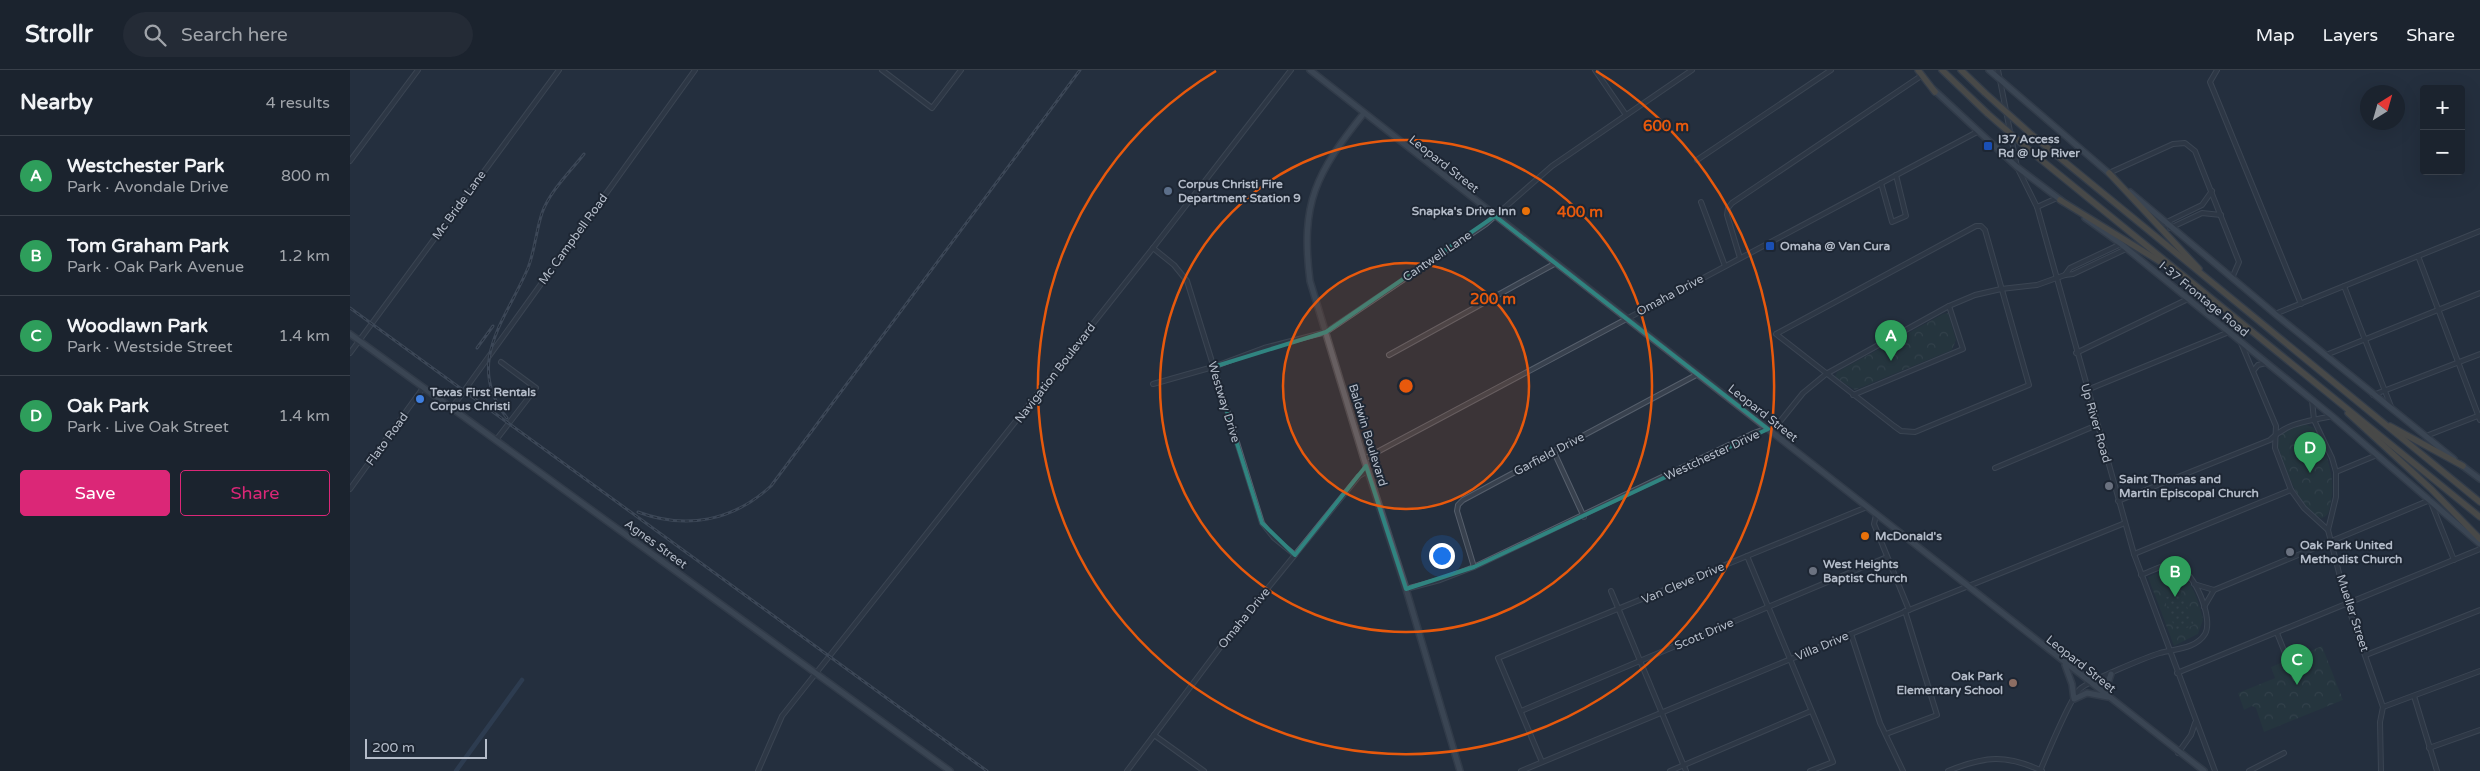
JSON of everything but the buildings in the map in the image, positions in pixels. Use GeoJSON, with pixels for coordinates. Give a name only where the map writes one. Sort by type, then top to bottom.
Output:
{"type":"FeatureCollection","features":[{"type":"Feature","properties":{"kind":"highway"},"geometry":{"type":"LineString","coordinates":[[1942,70],[2034,154],[2480,517]]}},
{"type":"Feature","properties":{"kind":"highway"},"geometry":{"type":"LineString","coordinates":[[1961,70],[2032,135],[2480,502]]}},
{"type":"Feature","properties":{"kind":"highway"},"geometry":{"type":"LineString","coordinates":[[1918,72],[1935,92]]}},
{"type":"Feature","properties":{"kind":"highway"},"geometry":{"type":"LineString","coordinates":[[2109,173],[2207,279]]}},
{"type":"Feature","properties":{"kind":"highway"},"geometry":{"type":"LineString","coordinates":[[2058,199],[2188,279]]}},
{"type":"Feature","properties":{"kind":"highway"},"geometry":{"type":"LineString","coordinates":[[2330,393],[2342,407],[2431,489],[2480,539]]}},
{"type":"Feature","properties":{"kind":"highway"},"geometry":{"type":"LineString","coordinates":[[2377,419],[2463,466]]}},
{"type":"Feature","properties":{"kind":"main road","name":"Leopard Street"},"geometry":{"type":"LineString","coordinates":[[1310,70],[2178,753],[2204,771]]}},
{"type":"Feature","properties":{"kind":"main road"},"geometry":{"type":"LineString","coordinates":[[1989,70],[2170,228],[2373,395],[2480,479]]}},
{"type":"Feature","properties":{"kind":"main road","name":"I-37 Frontage Road"},"geometry":{"type":"LineString","coordinates":[[1935,92],[2016,167],[2121,244],[2332,416],[2480,544]]}},
{"type":"Feature","properties":{"kind":"main road","name":"Baldwin Boulevard"},"geometry":{"type":"LineString","coordinates":[[1364,113],[1334,150],[1318,178],[1311,204],[1307,256],[1310,281],[1406,589],[1460,771]]}},
{"type":"Feature","properties":{"kind":"main road","name":"Agnes Street"},"geometry":{"type":"LineString","coordinates":[[350,334],[950,771]]}},
{"type":"Feature","properties":{"kind":"main road"},"geometry":{"type":"LineString","coordinates":[[2064,663],[2072,684],[2074,699],[2087,693],[2108,698],[2107,686],[2112,674]]}},
{"type":"Feature","properties":{"kind":"street"},"geometry":{"type":"LineString","coordinates":[[350,161],[418,70]]}},
{"type":"Feature","properties":{"kind":"street","name":"Mc Bride Lane"},"geometry":{"type":"LineString","coordinates":[[350,353],[559,70]]}},
{"type":"Feature","properties":{"kind":"street","name":"Mc Campbell Road"},"geometry":{"type":"LineString","coordinates":[[451,409],[695,70]]}},
{"type":"Feature","properties":{"kind":"street"},"geometry":{"type":"LineString","coordinates":[[882,70],[932,108],[961,70]]}},
{"type":"Feature","properties":{"kind":"street","name":"Navigation Boulevard"},"geometry":{"type":"LineString","coordinates":[[758,771],[782,716],[1153,248],[1290,70]]}},
{"type":"Feature","properties":{"kind":"street"},"geometry":{"type":"LineString","coordinates":[[1595,70],[1626,115]]}},
{"type":"Feature","properties":{"kind":"street","name":"Cantwell Lane"},"geometry":{"type":"LineString","coordinates":[[1153,384],[1213,367],[1264,348],[1326,332],[1495,216],[1552,166],[1692,70]]}},
{"type":"Feature","properties":{"kind":"street"},"geometry":{"type":"LineString","coordinates":[[1697,160],[1831,70]]}},
{"type":"Feature","properties":{"kind":"street","name":"Up River Road"},"geometry":{"type":"LineString","coordinates":[[1998,70],[2016,167],[2037,207],[2076,353],[2134,554],[2215,771]]}},
{"type":"Feature","properties":{"kind":"street"},"geometry":{"type":"LineString","coordinates":[[2217,70],[2210,82],[2301,304]]}},
{"type":"Feature","properties":{"kind":"street"},"geometry":{"type":"LineString","coordinates":[[1740,258],[1728,215],[1728,208],[1732,203],[1918,72]]}},
{"type":"Feature","properties":{"kind":"street","name":"Omaha Drive"},"geometry":{"type":"LineString","coordinates":[[1364,459],[1977,132]]}},
{"type":"Feature","properties":{"kind":"street"},"geometry":{"type":"LineString","coordinates":[[2109,173],[2173,144],[2185,143],[2195,151],[2239,262],[2232,278]]}},
{"type":"Feature","properties":{"kind":"street"},"geometry":{"type":"LineString","coordinates":[[1881,183],[1892,222],[1906,216],[1896,175]]}},
{"type":"Feature","properties":{"kind":"street"},"geometry":{"type":"LineString","coordinates":[[2165,223],[2205,202],[2212,191]]}},
{"type":"Feature","properties":{"kind":"street"},"geometry":{"type":"LineString","coordinates":[[2037,207],[2058,199]]}},
{"type":"Feature","properties":{"kind":"street"},"geometry":{"type":"LineString","coordinates":[[1701,202],[1725,266]]}},
{"type":"Feature","properties":{"kind":"street"},"geometry":{"type":"LineString","coordinates":[[2194,209],[2197,215]]}},
{"type":"Feature","properties":{"kind":"street"},"geometry":{"type":"LineString","coordinates":[[2170,228],[2197,215],[2208,212],[2221,215]]}},
{"type":"Feature","properties":{"kind":"street"},"geometry":{"type":"LineString","coordinates":[[1976,226],[1981,226],[1985,230],[2001,289],[2029,385],[1915,432],[1901,430],[1776,334],[1976,226]]}},
{"type":"Feature","properties":{"kind":"street"},"geometry":{"type":"LineString","coordinates":[[2275,314],[2480,231]]}},
{"type":"Feature","properties":{"kind":"street"},"geometry":{"type":"LineString","coordinates":[[2065,275],[2070,268],[2121,244]]}},
{"type":"Feature","properties":{"kind":"street","name":"Westway Drive"},"geometry":{"type":"LineString","coordinates":[[1153,248],[1174,265],[1186,281],[1262,523],[1274,538],[1295,555]]}},
{"type":"Feature","properties":{"kind":"street"},"geometry":{"type":"LineString","coordinates":[[2065,275],[2073,274],[2126,249]]}},
{"type":"Feature","properties":{"kind":"street"},"geometry":{"type":"LineString","coordinates":[[2418,256],[2479,417],[2426,436]]}},
{"type":"Feature","properties":{"kind":"street"},"geometry":{"type":"LineString","coordinates":[[1389,355],[1556,263]]}},
{"type":"Feature","properties":{"kind":"street","name":"Westchester Drive"},"geometry":{"type":"LineString","coordinates":[[1406,589],[1440,580],[1474,567],[1754,433],[1778,424],[1803,393],[1826,374],[1949,306],[1975,295],[2001,289],[2037,285],[2065,275]]}},
{"type":"Feature","properties":{"kind":"street"},"geometry":{"type":"LineString","coordinates":[[2344,286],[2392,409]]}},
{"type":"Feature","properties":{"kind":"street"},"geometry":{"type":"LineString","coordinates":[[2326,355],[2480,293]]}},
{"type":"Feature","properties":{"kind":"street"},"geometry":{"type":"LineString","coordinates":[[2076,353],[2188,299]]}},
{"type":"Feature","properties":{"kind":"street"},"geometry":{"type":"LineString","coordinates":[[1853,395],[1963,349],[1949,306]]}},
{"type":"Feature","properties":{"kind":"street"},"geometry":{"type":"LineString","coordinates":[[2087,390],[2229,332]]}},
{"type":"Feature","properties":{"kind":"street"},"geometry":{"type":"LineString","coordinates":[[2241,342],[2276,426],[2275,448],[2291,490],[2304,508],[2328,530],[2336,497],[2336,472],[2332,458],[2314,420],[2312,400]]}},
{"type":"Feature","properties":{"kind":"street"},"geometry":{"type":"LineString","coordinates":[[2373,395],[2480,354]]}},
{"type":"Feature","properties":{"kind":"street"},"geometry":{"type":"LineString","coordinates":[[496,440],[536,388],[501,362]]}},
{"type":"Feature","properties":{"kind":"street"},"geometry":{"type":"LineString","coordinates":[[2253,371],[2258,365],[2266,362]]}},
{"type":"Feature","properties":{"kind":"street","name":"Garfield Drive"},"geometry":{"type":"LineString","coordinates":[[1474,567],[1458,511],[1458,504],[1698,374]]}},
{"type":"Feature","properties":{"kind":"street","name":"Flato Road"},"geometry":{"type":"LineString","coordinates":[[350,489],[423,388]]}},
{"type":"Feature","properties":{"kind":"street"},"geometry":{"type":"LineString","coordinates":[[2118,501],[2270,440],[2284,428],[2296,423],[2332,416]]}},
{"type":"Feature","properties":{"kind":"street"},"geometry":{"type":"LineString","coordinates":[[1995,468],[2097,425]]}},
{"type":"Feature","properties":{"kind":"street"},"geometry":{"type":"LineString","coordinates":[[1554,452],[1584,516]]}},
{"type":"Feature","properties":{"kind":"street"},"geometry":{"type":"LineString","coordinates":[[2336,472],[2377,456]]}},
{"type":"Feature","properties":{"kind":"street","name":"Omaha Drive"},"geometry":{"type":"LineString","coordinates":[[1127,771],[1228,637],[1359,476],[1368,472]]}},
{"type":"Feature","properties":{"kind":"street"},"geometry":{"type":"LineString","coordinates":[[2134,554],[2291,490]]}},
{"type":"Feature","properties":{"kind":"street"},"geometry":{"type":"LineString","coordinates":[[2204,607],[2214,590],[2430,500],[2454,560]]}},
{"type":"Feature","properties":{"kind":"street","name":"Van Cleve Drive"},"geometry":{"type":"LineString","coordinates":[[1521,711],[1498,658],[1867,507]]}},
{"type":"Feature","properties":{"kind":"street"},"geometry":{"type":"LineString","coordinates":[[2436,517],[2443,511]]}},
{"type":"Feature","properties":{"kind":"street"},"geometry":{"type":"LineString","coordinates":[[1876,515],[1874,524],[1907,610],[1937,715],[1886,734]]}},
{"type":"Feature","properties":{"kind":"street","name":"Villa Drive"},"geometry":{"type":"LineString","coordinates":[[1521,771],[1907,610],[2125,523]]}},
{"type":"Feature","properties":{"kind":"street","name":"Mueller Street"},"geometry":{"type":"LineString","coordinates":[[2328,530],[2347,604],[2383,707],[2380,722],[2381,771]]}},
{"type":"Feature","properties":{"kind":"street"},"geometry":{"type":"LineString","coordinates":[[2177,673],[2480,549]]}},
{"type":"Feature","properties":{"kind":"street"},"geometry":{"type":"LineString","coordinates":[[1747,556],[1833,762],[1810,771]]}},
{"type":"Feature","properties":{"kind":"street","name":"Scott Drive"},"geometry":{"type":"LineString","coordinates":[[1521,711],[1887,558]]}},
{"type":"Feature","properties":{"kind":"street"},"geometry":{"type":"LineString","coordinates":[[1948,771],[1970,762],[1998,758],[2017,761],[2041,771],[2080,688],[2161,653],[2198,641],[2204,635],[2208,621],[2204,607],[2189,574],[2175,565],[2167,565],[2141,575]]}},
{"type":"Feature","properties":{"kind":"street"},"geometry":{"type":"LineString","coordinates":[[2194,584],[2214,590]]}},
{"type":"Feature","properties":{"kind":"street"},"geometry":{"type":"LineString","coordinates":[[1611,591],[1686,771]]}},
{"type":"Feature","properties":{"kind":"street"},"geometry":{"type":"LineString","coordinates":[[2366,655],[2480,610]]}},
{"type":"Feature","properties":{"kind":"street"},"geometry":{"type":"LineString","coordinates":[[2277,632],[2295,678]]}},
{"type":"Feature","properties":{"kind":"street"},"geometry":{"type":"LineString","coordinates":[[1852,634],[1880,723],[1903,771]]}},
{"type":"Feature","properties":{"kind":"street"},"geometry":{"type":"LineString","coordinates":[[2383,707],[2480,671]]}},
{"type":"Feature","properties":{"kind":"street"},"geometry":{"type":"LineString","coordinates":[[2414,696],[2437,771]]}},
{"type":"Feature","properties":{"kind":"street"},"geometry":{"type":"LineString","coordinates":[[1521,711],[1542,762]]}},
{"type":"Feature","properties":{"kind":"street"},"geometry":{"type":"LineString","coordinates":[[1670,771],[1811,711]]}},
{"type":"Feature","properties":{"kind":"street"},"geometry":{"type":"LineString","coordinates":[[2178,753],[2195,728],[2194,718]]}},
{"type":"Feature","properties":{"kind":"street"},"geometry":{"type":"LineString","coordinates":[[2430,748],[2480,730]]}},
{"type":"Feature","properties":{"kind":"street"},"geometry":{"type":"LineString","coordinates":[[1154,735],[1204,771]]}},
{"type":"Feature","properties":{"kind":"street"},"geometry":{"type":"LineString","coordinates":[[2249,771],[2284,753]]}},
{"type":"Feature","properties":{"kind":"street"},"geometry":{"type":"LineString","coordinates":[[1532,766],[1534,771]]}},
{"type":"Feature","properties":{"kind":"highlighted area"},"geometry":{"type":"Polygon","coordinates":[[[1495,216],[1768,429],[1474,567],[1406,589],[1366,466],[1295,555],[1262,523],[1213,367],[1326,332],[1495,216]]]}},
{"type":"Feature","properties":{"kind":"green space"},"geometry":{"type":"Polygon","coordinates":[[[1948,313],[1956,340],[1952,350],[1855,390],[1835,377],[1837,372],[1948,313]]]}},
{"type":"Feature","properties":{"kind":"green space"},"geometry":{"type":"Polygon","coordinates":[[[2305,424],[2314,428],[2317,432],[2332,477],[2332,496],[2329,510],[2327,515],[2322,518],[2306,507],[2300,498],[2289,477],[2278,447],[2282,434],[2290,428],[2305,424]]]}},
{"type":"Feature","properties":{"kind":"green space"},"geometry":{"type":"Polygon","coordinates":[[[2166,570],[2181,574],[2187,579],[2196,595],[2203,620],[2198,634],[2174,646],[2148,577],[2166,570]]]}},
{"type":"Feature","properties":{"kind":"green space"},"geometry":{"type":"Polygon","coordinates":[[[2181,591],[2194,625],[2176,632],[2164,598],[2181,591]]]}},
{"type":"Feature","properties":{"kind":"green space"},"geometry":{"type":"Polygon","coordinates":[[[2322,646],[2343,700],[2264,732],[2256,708],[2252,706],[2244,710],[2238,693],[2275,678],[2271,667],[2322,646]]]}},
{"type":"Feature","properties":{"kind":"waterway"},"geometry":{"type":"LineString","coordinates":[[456,771],[522,680]]}},
{"type":"Feature","properties":{"kind":"railway"},"geometry":{"type":"LineString","coordinates":[[638,512],[674,520],[708,519],[741,507],[771,486],[1080,70]]}},
{"type":"Feature","properties":{"kind":"railway"},"geometry":{"type":"LineString","coordinates":[[507,418],[495,398],[489,379],[489,360],[493,342],[528,268],[542,213],[555,189],[584,154]]}},
{"type":"Feature","properties":{"kind":"railway"},"geometry":{"type":"LineString","coordinates":[[350,308],[987,771]]}},
{"type":"Feature","properties":{"kind":"railway"},"geometry":{"type":"LineString","coordinates":[[477,348],[493,326]]}},
{"type":"Feature","properties":{"kind":"place","name":"I37 Access Rd @ Up River"},"geometry":{"type":"Point","coordinates":[1988,146]}},
{"type":"Feature","properties":{"kind":"place","name":"Corpus Christi Fire Department Station 9"},"geometry":{"type":"Point","coordinates":[1168,191]}},
{"type":"Feature","properties":{"kind":"place","name":"Snapka's Drive Inn"},"geometry":{"type":"Point","coordinates":[1526,211]}},
{"type":"Feature","properties":{"kind":"place","name":"Omaha @ Van Cura"},"geometry":{"type":"Point","coordinates":[1770,246]}},
{"type":"Feature","properties":{"kind":"place","name":"Westchester Park"},"geometry":{"type":"Point","coordinates":[1891,361]}},
{"type":"Feature","properties":{"kind":"place","name":"Texas First Rentals Corpus Christi"},"geometry":{"type":"Point","coordinates":[420,399]}},
{"type":"Feature","properties":{"kind":"place","name":"Oak Park"},"geometry":{"type":"Point","coordinates":[2310,473]}},
{"type":"Feature","properties":{"kind":"place","name":"Saint Thomas and Martin Episcopal Church"},"geometry":{"type":"Point","coordinates":[2109,486]}},
{"type":"Feature","properties":{"kind":"place","name":"McDonald's"},"geometry":{"type":"Point","coordinates":[1865,536]}},
{"type":"Feature","properties":{"kind":"place","name":"Oak Park United Methodist Church"},"geometry":{"type":"Point","coordinates":[2290,552]}},
{"type":"Feature","properties":{"kind":"place","name":"West Heights Baptist Church"},"geometry":{"type":"Point","coordinates":[1813,571]}},
{"type":"Feature","properties":{"kind":"place","name":"Tom Graham Park"},"geometry":{"type":"Point","coordinates":[2175,597]}},
{"type":"Feature","properties":{"kind":"place","name":"Oak Park Elementary School"},"geometry":{"type":"Point","coordinates":[2013,683]}},
{"type":"Feature","properties":{"kind":"place","name":"Woodlawn Park"},"geometry":{"type":"Point","coordinates":[2297,685]}}]}
